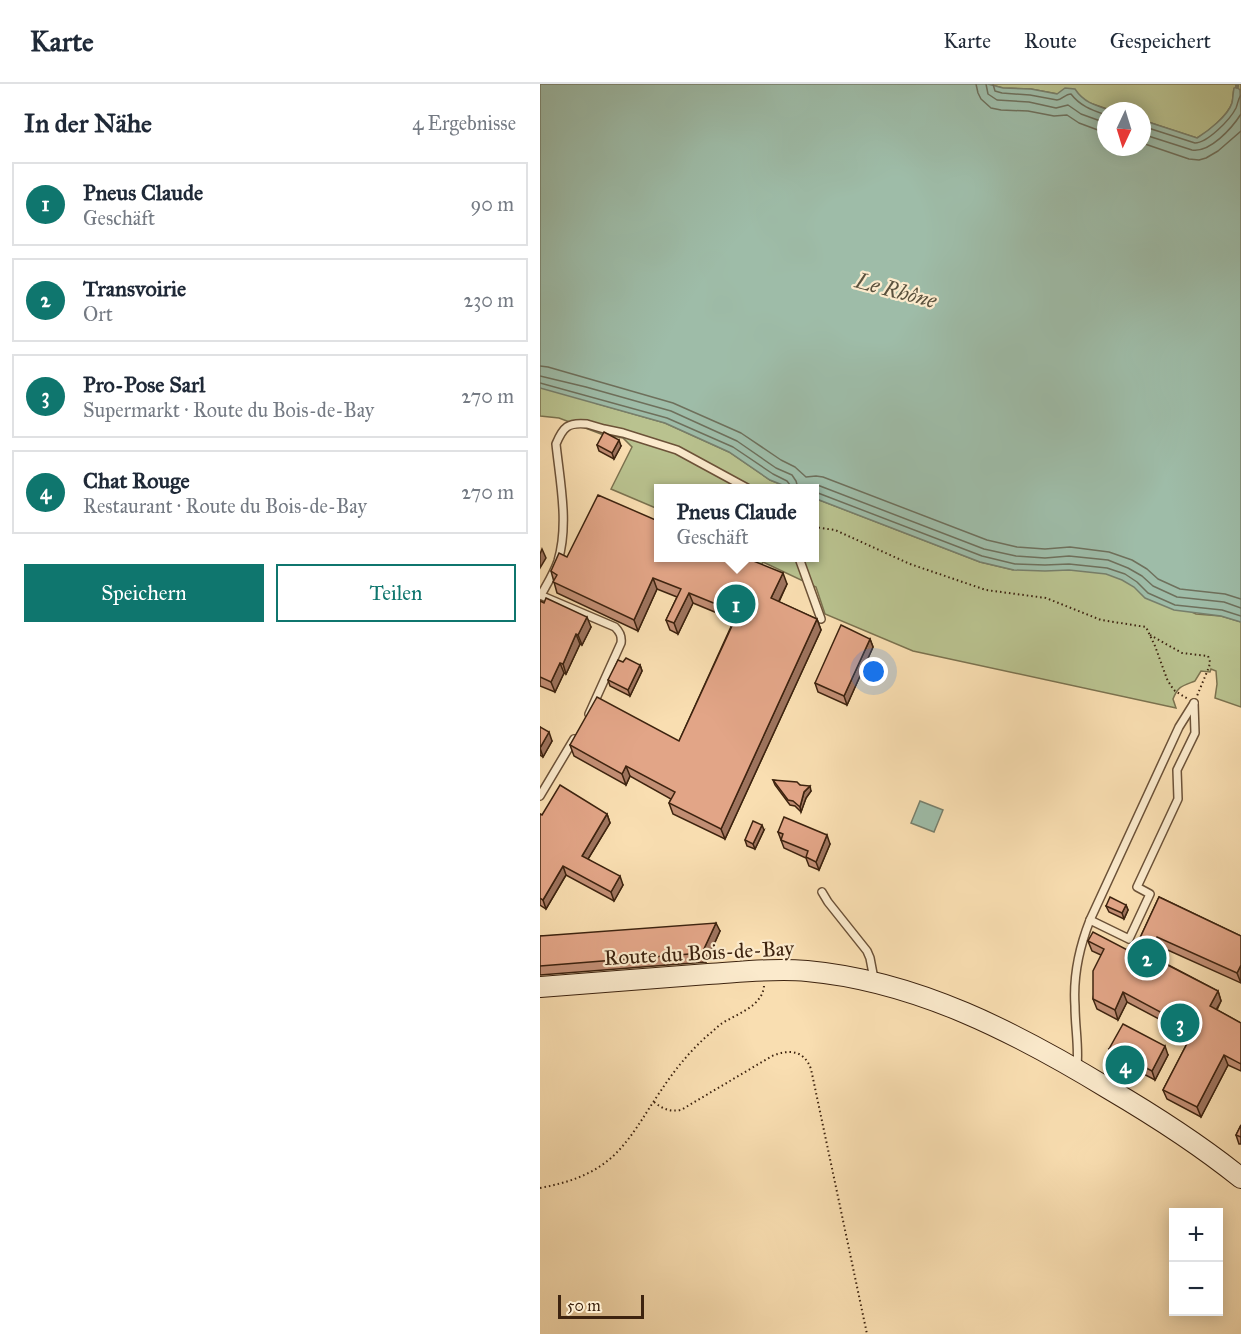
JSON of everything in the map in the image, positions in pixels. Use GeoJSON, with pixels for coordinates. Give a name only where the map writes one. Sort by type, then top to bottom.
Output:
{"type":"FeatureCollection","features":[{"type":"Feature","properties":{"kind":"main road","name":"Route du Bois-de-Bay"},"geometry":{"type":"LineString","coordinates":[[540,987],[765,970],[805,971],[874,982],[920,995],[951,1007],[1077,1069],[1185,1136],[1241,1178]]}},
{"type":"Feature","properties":{"kind":"lane"},"geometry":{"type":"LineString","coordinates":[[587,718],[621,643],[621,637],[615,627],[541,595],[557,563],[563,540],[564,522],[556,444],[561,432],[566,426],[581,423],[623,432],[677,450],[738,484]]}},
{"type":"Feature","properties":{"kind":"lane"},"geometry":{"type":"LineString","coordinates":[[800,562],[820,619]]}},
{"type":"Feature","properties":{"kind":"lane"},"geometry":{"type":"LineString","coordinates":[[1090,920],[1129,939],[1150,894],[1137,887],[1178,799],[1177,770],[1195,733],[1194,703]]}},
{"type":"Feature","properties":{"kind":"lane"},"geometry":{"type":"LineString","coordinates":[[1077,1069],[1078,1041],[1074,994],[1080,947],[1090,920],[1179,727],[1194,703]]}},
{"type":"Feature","properties":{"kind":"lane"},"geometry":{"type":"LineString","coordinates":[[540,796],[581,728]]}},
{"type":"Feature","properties":{"kind":"lane"},"geometry":{"type":"LineString","coordinates":[[822,892],[867,951],[874,982]]}},
{"type":"Feature","properties":{"kind":"path"},"geometry":{"type":"LineString","coordinates":[[819,527],[835,531],[910,564],[986,590],[1046,598],[1101,620],[1146,627],[1171,686],[1194,703],[1210,659],[1207,655],[1182,652],[1150,636]]}},
{"type":"Feature","properties":{"kind":"path"},"geometry":{"type":"LineString","coordinates":[[540,1188],[574,1180],[609,1159],[630,1138],[659,1093],[694,1048],[720,1025],[753,1005],[760,997],[764,991],[765,970]]}},
{"type":"Feature","properties":{"kind":"path"},"geometry":{"type":"LineString","coordinates":[[654,1102],[674,1112],[681,1110],[779,1053],[792,1052],[805,1058],[812,1069],[867,1334]]}},
{"type":"Feature","properties":{"kind":"green space"},"geometry":{"type":"Polygon","coordinates":[[[988,84],[1241,84],[1241,116],[1240,90],[1234,89],[1230,108],[1222,118],[1197,138],[1151,123],[1151,102],[1097,102],[1097,105],[1080,97],[1031,89],[1003,88],[988,84]]]}},
{"type":"Feature","properties":{"kind":"green space"},"geometry":{"type":"Polygon","coordinates":[[[540,351],[595,403],[665,423],[729,452],[770,480],[780,484],[654,484],[654,507],[611,489],[632,447],[623,438],[601,434],[559,418],[540,416],[540,351]]]}},
{"type":"Feature","properties":{"kind":"green space"},"geometry":{"type":"Polygon","coordinates":[[[819,500],[980,562],[1013,570],[1036,537],[1196,614],[1221,616],[1241,622],[1241,707],[1215,698],[1216,671],[1211,669],[1210,672],[1201,671],[1195,681],[1179,689],[1173,699],[1176,708],[913,651],[825,614],[816,587],[763,562],[819,562],[819,500]]]}},
{"type":"Feature","properties":{"kind":"green space"},"geometry":{"type":"Polygon","coordinates":[[[746,562],[763,562],[758,572],[744,566],[746,562]]]}},
{"type":"Feature","properties":{"kind":"water","name":"Le Rhône"},"geometry":{"type":"Polygon","coordinates":[[[540,84],[988,84],[1003,88],[1031,89],[1057,94],[1065,88],[1075,89],[1087,101],[1097,106],[1097,156],[1151,156],[1151,123],[1197,138],[1222,118],[1230,108],[1234,88],[1237,87],[1240,90],[1241,622],[1221,616],[1174,610],[1145,598],[1134,587],[1106,574],[1069,570],[1014,570],[980,562],[819,500],[819,484],[780,484],[770,480],[729,452],[665,423],[540,388],[540,84]]]}},
{"type":"Feature","properties":{"kind":"water"},"geometry":{"type":"Polygon","coordinates":[[[920,801],[943,810],[934,832],[911,823],[920,801]]]}},
{"type":"Feature","properties":{"kind":"building"},"geometry":{"type":"Polygon","coordinates":[[[604,432],[619,440],[612,453],[597,445],[604,432]]]}},
{"type":"Feature","properties":{"kind":"building"},"geometry":{"type":"Polygon","coordinates":[[[598,495],[654,519],[654,562],[756,562],[783,573],[771,598],[817,619],[721,829],[669,803],[675,792],[626,766],[622,774],[570,745],[597,697],[679,741],[738,613],[689,593],[674,623],[666,620],[681,589],[653,578],[634,620],[553,582],[557,575],[551,571],[559,553],[567,557],[598,495]]]}},
{"type":"Feature","properties":{"kind":"building"},"geometry":{"type":"Polygon","coordinates":[[[546,598],[587,617],[551,682],[540,677],[540,601],[544,603],[546,598]]]}},
{"type":"Feature","properties":{"kind":"building"},"geometry":{"type":"Polygon","coordinates":[[[841,625],[870,639],[844,696],[815,683],[841,625]]]}},
{"type":"Feature","properties":{"kind":"building"},"geometry":{"type":"Polygon","coordinates":[[[626,658],[640,665],[628,690],[608,680],[618,660],[623,662],[626,658]]]}},
{"type":"Feature","properties":{"kind":"building"},"geometry":{"type":"Polygon","coordinates":[[[540,727],[549,732],[540,748],[540,727]]]}},
{"type":"Feature","properties":{"kind":"building"},"geometry":{"type":"Polygon","coordinates":[[[773,780],[797,782],[800,785],[810,786],[804,792],[800,807],[788,800],[773,780]]]}},
{"type":"Feature","properties":{"kind":"building"},"geometry":{"type":"Polygon","coordinates":[[[560,785],[607,814],[582,856],[620,876],[611,892],[563,866],[543,900],[540,898],[540,814],[542,815],[560,785]]]}},
{"type":"Feature","properties":{"kind":"building"},"geometry":{"type":"Polygon","coordinates":[[[784,817],[827,835],[816,862],[806,857],[808,851],[781,840],[783,834],[778,832],[784,817]]]}},
{"type":"Feature","properties":{"kind":"building"},"geometry":{"type":"Polygon","coordinates":[[[753,821],[762,825],[753,844],[745,840],[753,821]]]}},
{"type":"Feature","properties":{"kind":"building"},"geometry":{"type":"Polygon","coordinates":[[[1110,897],[1126,905],[1122,913],[1106,906],[1110,897]]]}},
{"type":"Feature","properties":{"kind":"building"},"geometry":{"type":"Polygon","coordinates":[[[1159,897],[1241,936],[1241,965],[1237,973],[1157,937],[1148,955],[1218,991],[1210,1006],[1241,1023],[1241,1064],[1224,1055],[1197,1107],[1163,1090],[1194,1030],[1123,992],[1115,1010],[1093,999],[1093,971],[1104,949],[1088,941],[1093,932],[1133,953],[1159,897]]]}},
{"type":"Feature","properties":{"kind":"building"},"geometry":{"type":"Polygon","coordinates":[[[716,923],[702,953],[540,966],[540,936],[716,923]]]}},
{"type":"Feature","properties":{"kind":"building"},"geometry":{"type":"Polygon","coordinates":[[[1123,1024],[1165,1046],[1152,1071],[1109,1049],[1123,1024]]]}},
{"type":"Feature","properties":{"kind":"building"},"geometry":{"type":"Polygon","coordinates":[[[1241,1125],[1241,1137],[1236,1135],[1241,1125]]]}},
{"type":"Feature","properties":{"kind":"place","name":"Pneus Claude"},"geometry":{"type":"Point","coordinates":[736,604]}},
{"type":"Feature","properties":{"kind":"place","name":"Transvoirie"},"geometry":{"type":"Point","coordinates":[1147,958]}},
{"type":"Feature","properties":{"kind":"place","name":"Pro-Pose Sarl"},"geometry":{"type":"Point","coordinates":[1180,1023]}},
{"type":"Feature","properties":{"kind":"place","name":"Chat Rouge"},"geometry":{"type":"Point","coordinates":[1125,1065]}}]}
